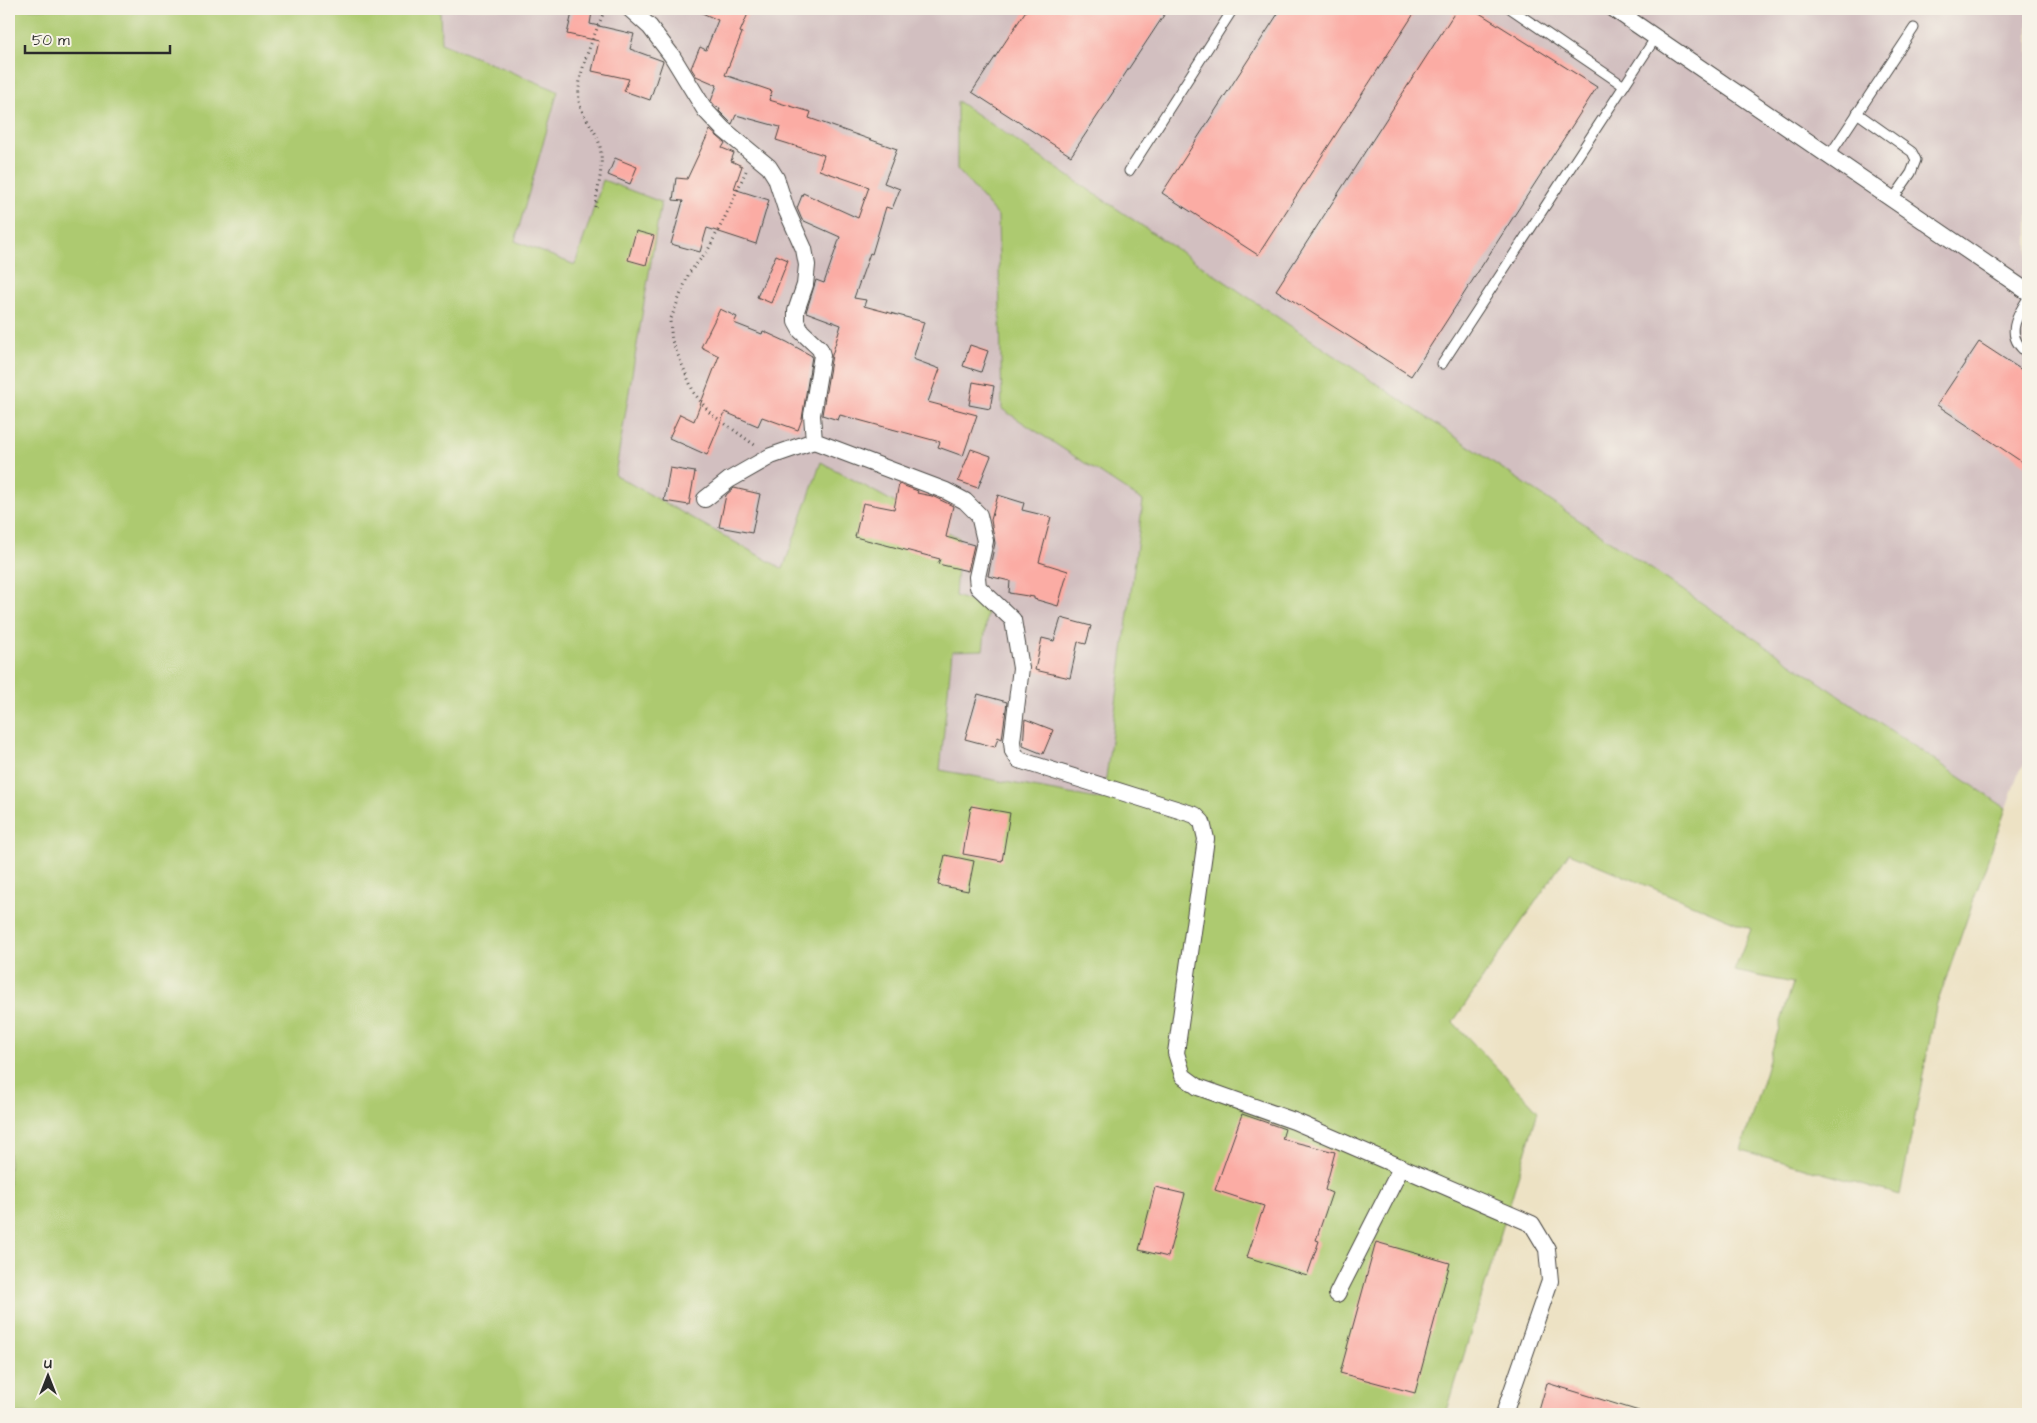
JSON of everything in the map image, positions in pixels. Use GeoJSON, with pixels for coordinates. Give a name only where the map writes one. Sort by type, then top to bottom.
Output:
{"type":"FeatureCollection","features":[{"type":"Feature","properties":{"kind":"street"},"geometry":{"type":"LineString","coordinates":[[630,9],[650,28],[672,56],[705,110],[723,129],[769,167],[776,178],[786,209],[804,249],[807,264],[805,285],[796,311],[796,322],[801,331],[820,349],[822,354],[812,415],[814,441]]}},
{"type":"Feature","properties":{"kind":"street"},"geometry":{"type":"LineString","coordinates":[[1614,9],[2028,292]]}},
{"type":"Feature","properties":{"kind":"street"},"geometry":{"type":"LineString","coordinates":[[705,499],[729,480],[771,456],[814,441],[946,491],[965,501],[979,515],[985,541],[977,577],[978,586],[1013,620],[1021,668],[1012,741],[1013,751],[1019,760],[1195,815],[1202,822],[1206,839],[1176,1053],[1183,1076],[1198,1087],[1294,1121],[1532,1224],[1547,1249],[1550,1281],[1504,1414]]}},
{"type":"Feature","properties":{"kind":"street"},"geometry":{"type":"LineString","coordinates":[[1337,1294],[1401,1168]]}},
{"type":"Feature","properties":{"kind":"lane"},"geometry":{"type":"LineString","coordinates":[[1129,171],[1233,9]]}},
{"type":"Feature","properties":{"kind":"lane"},"geometry":{"type":"LineString","coordinates":[[1511,9],[1624,86]]}},
{"type":"Feature","properties":{"kind":"lane"},"geometry":{"type":"LineString","coordinates":[[1829,156],[1914,28]]}},
{"type":"Feature","properties":{"kind":"lane"},"geometry":{"type":"LineString","coordinates":[[1442,364],[1656,37]]}},
{"type":"Feature","properties":{"kind":"lane"},"geometry":{"type":"LineString","coordinates":[[1857,113],[1912,152],[1916,160],[1911,173],[1893,200]]}},
{"type":"Feature","properties":{"kind":"lane"},"geometry":{"type":"LineString","coordinates":[[2028,298],[2016,319],[2014,334],[2021,348],[2028,354]]}},
{"type":"Feature","properties":{"kind":"path"},"geometry":{"type":"LineString","coordinates":[[595,208],[601,168],[600,151],[597,136],[579,102],[580,79],[605,9]]}},
{"type":"Feature","properties":{"kind":"path"},"geometry":{"type":"LineString","coordinates":[[754,154],[726,217],[708,250],[689,273],[670,321],[672,341],[694,393],[710,412],[771,456]]}},
{"type":"Feature","properties":{"kind":"shaded area"},"geometry":{"type":"Polygon","coordinates":[[[9,9],[2028,9],[2028,759],[2018,774],[1936,1007],[1346,759],[1446,1414],[9,1414],[9,9]]]}},
{"type":"Feature","properties":{"kind":"green space"},"geometry":{"type":"Polygon","coordinates":[[[9,9],[440,9],[441,43],[558,91],[515,241],[575,265],[603,180],[661,202],[615,475],[783,569],[821,462],[959,538],[955,596],[988,607],[983,650],[952,651],[940,770],[1103,800],[1143,501],[1002,409],[998,216],[957,169],[957,101],[2006,808],[1936,1007],[1900,1195],[1741,1150],[1793,983],[1734,971],[1751,929],[1569,853],[1453,1022],[1538,1111],[1446,1414],[9,1414],[9,9]]]}},
{"type":"Feature","properties":{"kind":"building"},"geometry":{"type":"Polygon","coordinates":[[[573,9],[592,12],[590,24],[634,34],[630,49],[663,61],[650,100],[624,91],[629,79],[592,71],[599,41],[567,34],[573,9]]]}},
{"type":"Feature","properties":{"kind":"building"},"geometry":{"type":"Polygon","coordinates":[[[693,9],[750,9],[725,75],[772,91],[769,100],[811,112],[809,118],[897,149],[884,183],[900,189],[892,209],[886,207],[872,254],[870,253],[854,298],[866,300],[864,306],[924,322],[913,359],[940,369],[928,402],[977,415],[963,456],[938,447],[940,442],[840,415],[838,420],[822,415],[832,355],[841,325],[806,312],[816,280],[824,283],[840,237],[802,220],[797,208],[803,193],[858,218],[869,187],[819,170],[824,155],[776,140],[780,127],[736,115],[732,124],[719,111],[720,108],[716,107],[711,101],[717,85],[696,76],[691,68],[700,47],[706,50],[718,20],[693,9]]]}},
{"type":"Feature","properties":{"kind":"building"},"geometry":{"type":"Polygon","coordinates":[[[1027,9],[1168,9],[1071,156],[972,92],[1027,9]]]}},
{"type":"Feature","properties":{"kind":"building"},"geometry":{"type":"Polygon","coordinates":[[[1281,9],[1417,9],[1258,255],[1162,193],[1281,9]]]}},
{"type":"Feature","properties":{"kind":"building"},"geometry":{"type":"Polygon","coordinates":[[[1457,9],[1473,9],[1597,87],[1411,376],[1276,290],[1457,9]]]}},
{"type":"Feature","properties":{"kind":"building"},"geometry":{"type":"Polygon","coordinates":[[[710,130],[725,143],[722,148],[734,153],[731,161],[742,166],[734,189],[769,200],[756,244],[707,228],[700,252],[671,244],[683,201],[673,200],[676,178],[687,179],[710,130]]]}},
{"type":"Feature","properties":{"kind":"building"},"geometry":{"type":"Polygon","coordinates":[[[615,158],[637,167],[630,184],[608,175],[615,158]]]}},
{"type":"Feature","properties":{"kind":"building"},"geometry":{"type":"Polygon","coordinates":[[[636,231],[654,236],[646,265],[628,260],[636,231]]]}},
{"type":"Feature","properties":{"kind":"building"},"geometry":{"type":"Polygon","coordinates":[[[776,255],[788,260],[771,303],[757,297],[776,255]]]}},
{"type":"Feature","properties":{"kind":"building"},"geometry":{"type":"Polygon","coordinates":[[[720,309],[737,317],[734,323],[762,334],[763,331],[812,356],[802,419],[798,430],[762,417],[758,426],[725,412],[707,455],[669,438],[680,414],[694,421],[719,356],[701,347],[720,309]]]}},
{"type":"Feature","properties":{"kind":"building"},"geometry":{"type":"Polygon","coordinates":[[[1979,342],[2028,374],[2028,466],[1937,405],[1979,342]]]}},
{"type":"Feature","properties":{"kind":"building"},"geometry":{"type":"Polygon","coordinates":[[[970,345],[988,351],[981,372],[963,366],[970,345]]]}},
{"type":"Feature","properties":{"kind":"building"},"geometry":{"type":"Polygon","coordinates":[[[973,382],[994,386],[990,409],[969,405],[973,382]]]}},
{"type":"Feature","properties":{"kind":"building"},"geometry":{"type":"Polygon","coordinates":[[[971,449],[991,456],[978,488],[958,481],[971,449]]]}},
{"type":"Feature","properties":{"kind":"building"},"geometry":{"type":"Polygon","coordinates":[[[670,468],[695,472],[689,505],[664,501],[670,468]]]}},
{"type":"Feature","properties":{"kind":"building"},"geometry":{"type":"Polygon","coordinates":[[[899,484],[918,491],[917,493],[932,496],[953,506],[946,537],[974,545],[968,571],[938,564],[940,559],[855,537],[863,503],[894,509],[899,484]]]}},
{"type":"Feature","properties":{"kind":"building"},"geometry":{"type":"Polygon","coordinates":[[[734,488],[760,494],[752,533],[719,527],[726,495],[734,488]]]}},
{"type":"Feature","properties":{"kind":"building"},"geometry":{"type":"Polygon","coordinates":[[[998,495],[1024,503],[1022,510],[1051,517],[1039,562],[1068,571],[1058,606],[1034,599],[1034,597],[1009,593],[1010,581],[988,576],[995,543],[991,520],[998,495]]]}},
{"type":"Feature","properties":{"kind":"building"},"geometry":{"type":"Polygon","coordinates":[[[1061,618],[1091,626],[1086,644],[1078,642],[1070,678],[1035,670],[1042,638],[1054,641],[1061,618]]]}},
{"type":"Feature","properties":{"kind":"building"},"geometry":{"type":"Polygon","coordinates":[[[978,694],[1007,702],[1002,739],[998,737],[995,747],[965,739],[978,694]]]}},
{"type":"Feature","properties":{"kind":"building"},"geometry":{"type":"Polygon","coordinates":[[[1025,719],[1053,730],[1043,754],[1023,746],[1025,719]]]}},
{"type":"Feature","properties":{"kind":"building"},"geometry":{"type":"Polygon","coordinates":[[[971,806],[1010,813],[1002,861],[963,854],[971,806]]]}},
{"type":"Feature","properties":{"kind":"building"},"geometry":{"type":"Polygon","coordinates":[[[945,855],[974,861],[968,891],[938,885],[945,855]]]}},
{"type":"Feature","properties":{"kind":"building"},"geometry":{"type":"Polygon","coordinates":[[[1242,1114],[1285,1129],[1282,1139],[1335,1152],[1325,1190],[1332,1193],[1316,1240],[1319,1241],[1307,1276],[1247,1257],[1264,1206],[1215,1190],[1242,1114]]]}},
{"type":"Feature","properties":{"kind":"building"},"geometry":{"type":"Polygon","coordinates":[[[1155,1187],[1185,1194],[1168,1257],[1139,1250],[1155,1187]]]}},
{"type":"Feature","properties":{"kind":"building"},"geometry":{"type":"Polygon","coordinates":[[[1376,1242],[1450,1263],[1415,1393],[1340,1373],[1376,1242]]]}},
{"type":"Feature","properties":{"kind":"building"},"geometry":{"type":"Polygon","coordinates":[[[1547,1383],[1639,1411],[1639,1414],[1538,1414],[1547,1383]]]}}]}
